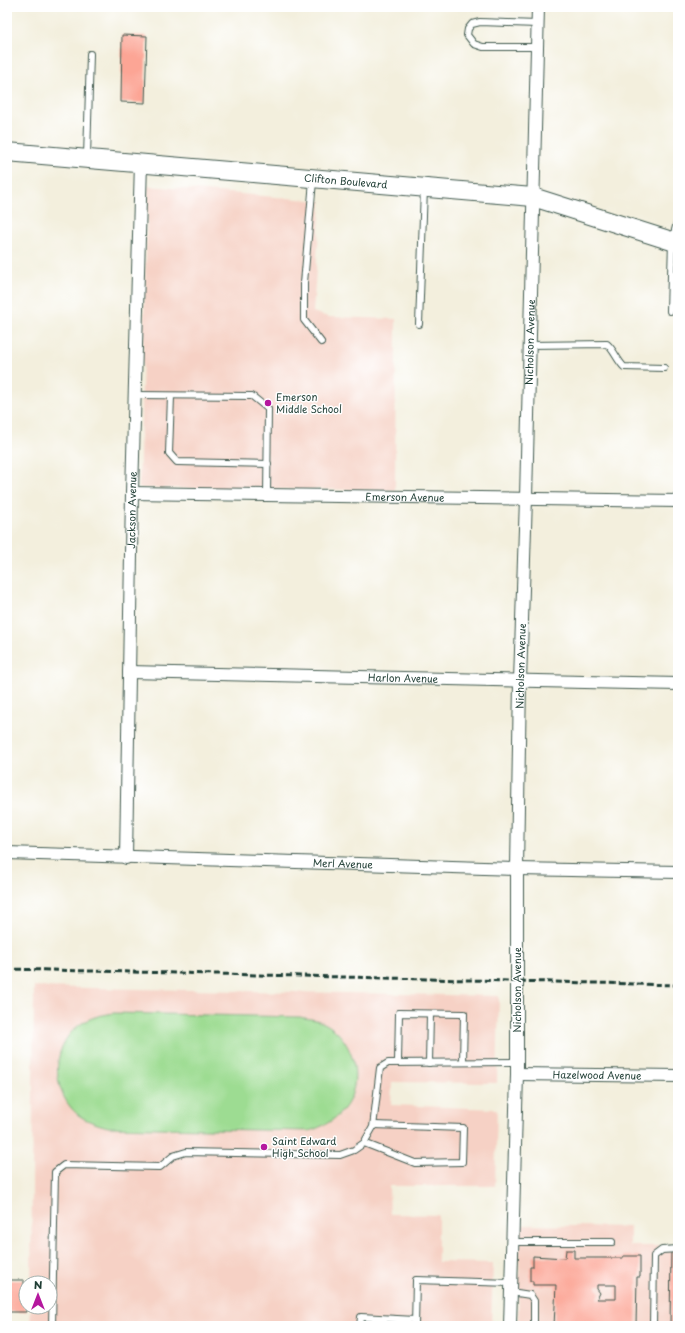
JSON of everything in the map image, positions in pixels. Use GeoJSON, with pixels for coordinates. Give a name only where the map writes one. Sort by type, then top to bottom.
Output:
{"type":"FeatureCollection","features":[{"type":"Feature","properties":{"kind":"main road","name":"Clifton Boulevard"},"geometry":{"type":"LineString","coordinates":[[7,152],[141,162],[533,197],[675,242]]}},
{"type":"Feature","properties":{"kind":"street","name":"Nicholson Avenue"},"geometry":{"type":"LineString","coordinates":[[510,1326],[517,1068],[517,869],[520,681],[538,7]]}},
{"type":"Feature","properties":{"kind":"street","name":"Jackson Avenue"},"geometry":{"type":"LineString","coordinates":[[126,858],[132,493],[141,162]]}},
{"type":"Feature","properties":{"kind":"street","name":"Emerson Avenue"},"geometry":{"type":"LineString","coordinates":[[132,493],[678,501]]}},
{"type":"Feature","properties":{"kind":"street","name":"Harlon Avenue"},"geometry":{"type":"LineString","coordinates":[[129,672],[678,684]]}},
{"type":"Feature","properties":{"kind":"street","name":"Merl Avenue"},"geometry":{"type":"LineString","coordinates":[[7,853],[126,858],[678,872]]}},
{"type":"Feature","properties":{"kind":"street","name":"Hazelwood Avenue"},"geometry":{"type":"LineString","coordinates":[[517,1068],[678,1076]]}},
{"type":"Feature","properties":{"kind":"lane"},"geometry":{"type":"LineString","coordinates":[[537,24],[480,22],[472,24],[468,29],[467,35],[474,44],[483,47],[537,47]]}},
{"type":"Feature","properties":{"kind":"lane"},"geometry":{"type":"LineString","coordinates":[[87,158],[90,54]]}},
{"type":"Feature","properties":{"kind":"lane"},"geometry":{"type":"LineString","coordinates":[[314,177],[304,283],[304,320],[321,342]]}},
{"type":"Feature","properties":{"kind":"lane"},"geometry":{"type":"LineString","coordinates":[[419,324],[424,187]]}},
{"type":"Feature","properties":{"kind":"lane"},"geometry":{"type":"LineString","coordinates":[[670,311],[678,219]]}},
{"type":"Feature","properties":{"kind":"lane"},"geometry":{"type":"LineString","coordinates":[[530,345],[607,344],[617,360],[624,367],[664,368]]}},
{"type":"Feature","properties":{"kind":"lane"},"geometry":{"type":"LineString","coordinates":[[135,396],[252,396],[268,409],[267,495]]}},
{"type":"Feature","properties":{"kind":"lane"},"geometry":{"type":"LineString","coordinates":[[172,396],[169,453],[177,462],[268,464]]}},
{"type":"Feature","properties":{"kind":"lane"},"geometry":{"type":"LineString","coordinates":[[398,1062],[399,1013],[464,1014],[464,1062]]}},
{"type":"Feature","properties":{"kind":"lane"},"geometry":{"type":"LineString","coordinates":[[429,1063],[430,1014]]}},
{"type":"Feature","properties":{"kind":"lane"},"geometry":{"type":"LineString","coordinates":[[52,1326],[55,1172],[64,1165],[160,1167],[174,1156],[186,1152],[340,1155],[364,1143],[374,1124],[380,1068],[388,1063],[464,1062],[517,1068]]}},
{"type":"Feature","properties":{"kind":"lane"},"geometry":{"type":"LineString","coordinates":[[364,1143],[415,1163],[462,1162],[463,1128],[374,1124]]}},
{"type":"Feature","properties":{"kind":"lane"},"geometry":{"type":"LineString","coordinates":[[512,1242],[612,1242]]}},
{"type":"Feature","properties":{"kind":"lane"},"geometry":{"type":"LineString","coordinates":[[653,1326],[654,1256],[662,1250],[678,1249]]}},
{"type":"Feature","properties":{"kind":"lane"},"geometry":{"type":"LineString","coordinates":[[360,1326],[361,1317],[415,1323],[416,1280],[511,1287],[530,1295],[534,1301],[534,1326]]}},
{"type":"Feature","properties":{"kind":"shaded area","name":"Emerson Middle School"},"geometry":{"type":"Polygon","coordinates":[[[148,186],[321,201],[313,312],[328,317],[396,319],[395,490],[139,488],[148,186]]]}},
{"type":"Feature","properties":{"kind":"shaded area","name":"Saint Edward High School"},"geometry":{"type":"Polygon","coordinates":[[[34,987],[499,996],[497,1083],[392,1082],[391,1105],[497,1109],[495,1186],[389,1186],[390,1214],[438,1215],[438,1262],[493,1263],[491,1326],[30,1326],[31,1315],[58,1315],[58,1275],[31,1275],[34,987]]]}},
{"type":"Feature","properties":{"kind":"shaded area"},"geometry":{"type":"Polygon","coordinates":[[[520,1225],[630,1227],[630,1246],[678,1246],[678,1326],[518,1326],[520,1225]]]}},
{"type":"Feature","properties":{"kind":"green space"},"geometry":{"type":"Polygon","coordinates":[[[114,1013],[300,1017],[315,1020],[324,1023],[335,1030],[343,1039],[353,1062],[355,1075],[354,1088],[350,1099],[343,1110],[336,1117],[309,1131],[108,1127],[92,1122],[77,1114],[68,1104],[62,1092],[58,1079],[60,1053],[65,1041],[73,1030],[84,1022],[95,1017],[114,1013]]]}},
{"type":"Feature","properties":{"kind":"building"},"geometry":{"type":"Polygon","coordinates":[[[122,35],[147,36],[145,103],[121,102],[122,35]]]}},
{"type":"Feature","properties":{"kind":"building"},"geometry":{"type":"Polygon","coordinates":[[[566,1250],[574,1250],[574,1258],[623,1258],[623,1256],[640,1256],[640,1277],[637,1277],[636,1326],[554,1326],[556,1285],[533,1285],[533,1281],[530,1281],[530,1267],[533,1267],[533,1256],[565,1258],[566,1250]],[[597,1285],[597,1289],[600,1293],[597,1299],[616,1299],[616,1285],[597,1285]]]}},
{"type":"Feature","properties":{"kind":"building"},"geometry":{"type":"Polygon","coordinates":[[[671,1250],[678,1250],[678,1326],[670,1326],[671,1250]]]}},
{"type":"Feature","properties":{"kind":"building"},"geometry":{"type":"Polygon","coordinates":[[[7,1280],[18,1280],[18,1312],[7,1312],[7,1280]]]}},
{"type":"Feature","properties":{"kind":"railway"},"geometry":{"type":"LineString","coordinates":[[7,969],[678,985]]}},
{"type":"Feature","properties":{"kind":"place","name":"Emerson Middle School"},"geometry":{"type":"Point","coordinates":[268,403]}},
{"type":"Feature","properties":{"kind":"place","name":"Saint Edward High School"},"geometry":{"type":"Point","coordinates":[264,1147]}}]}
